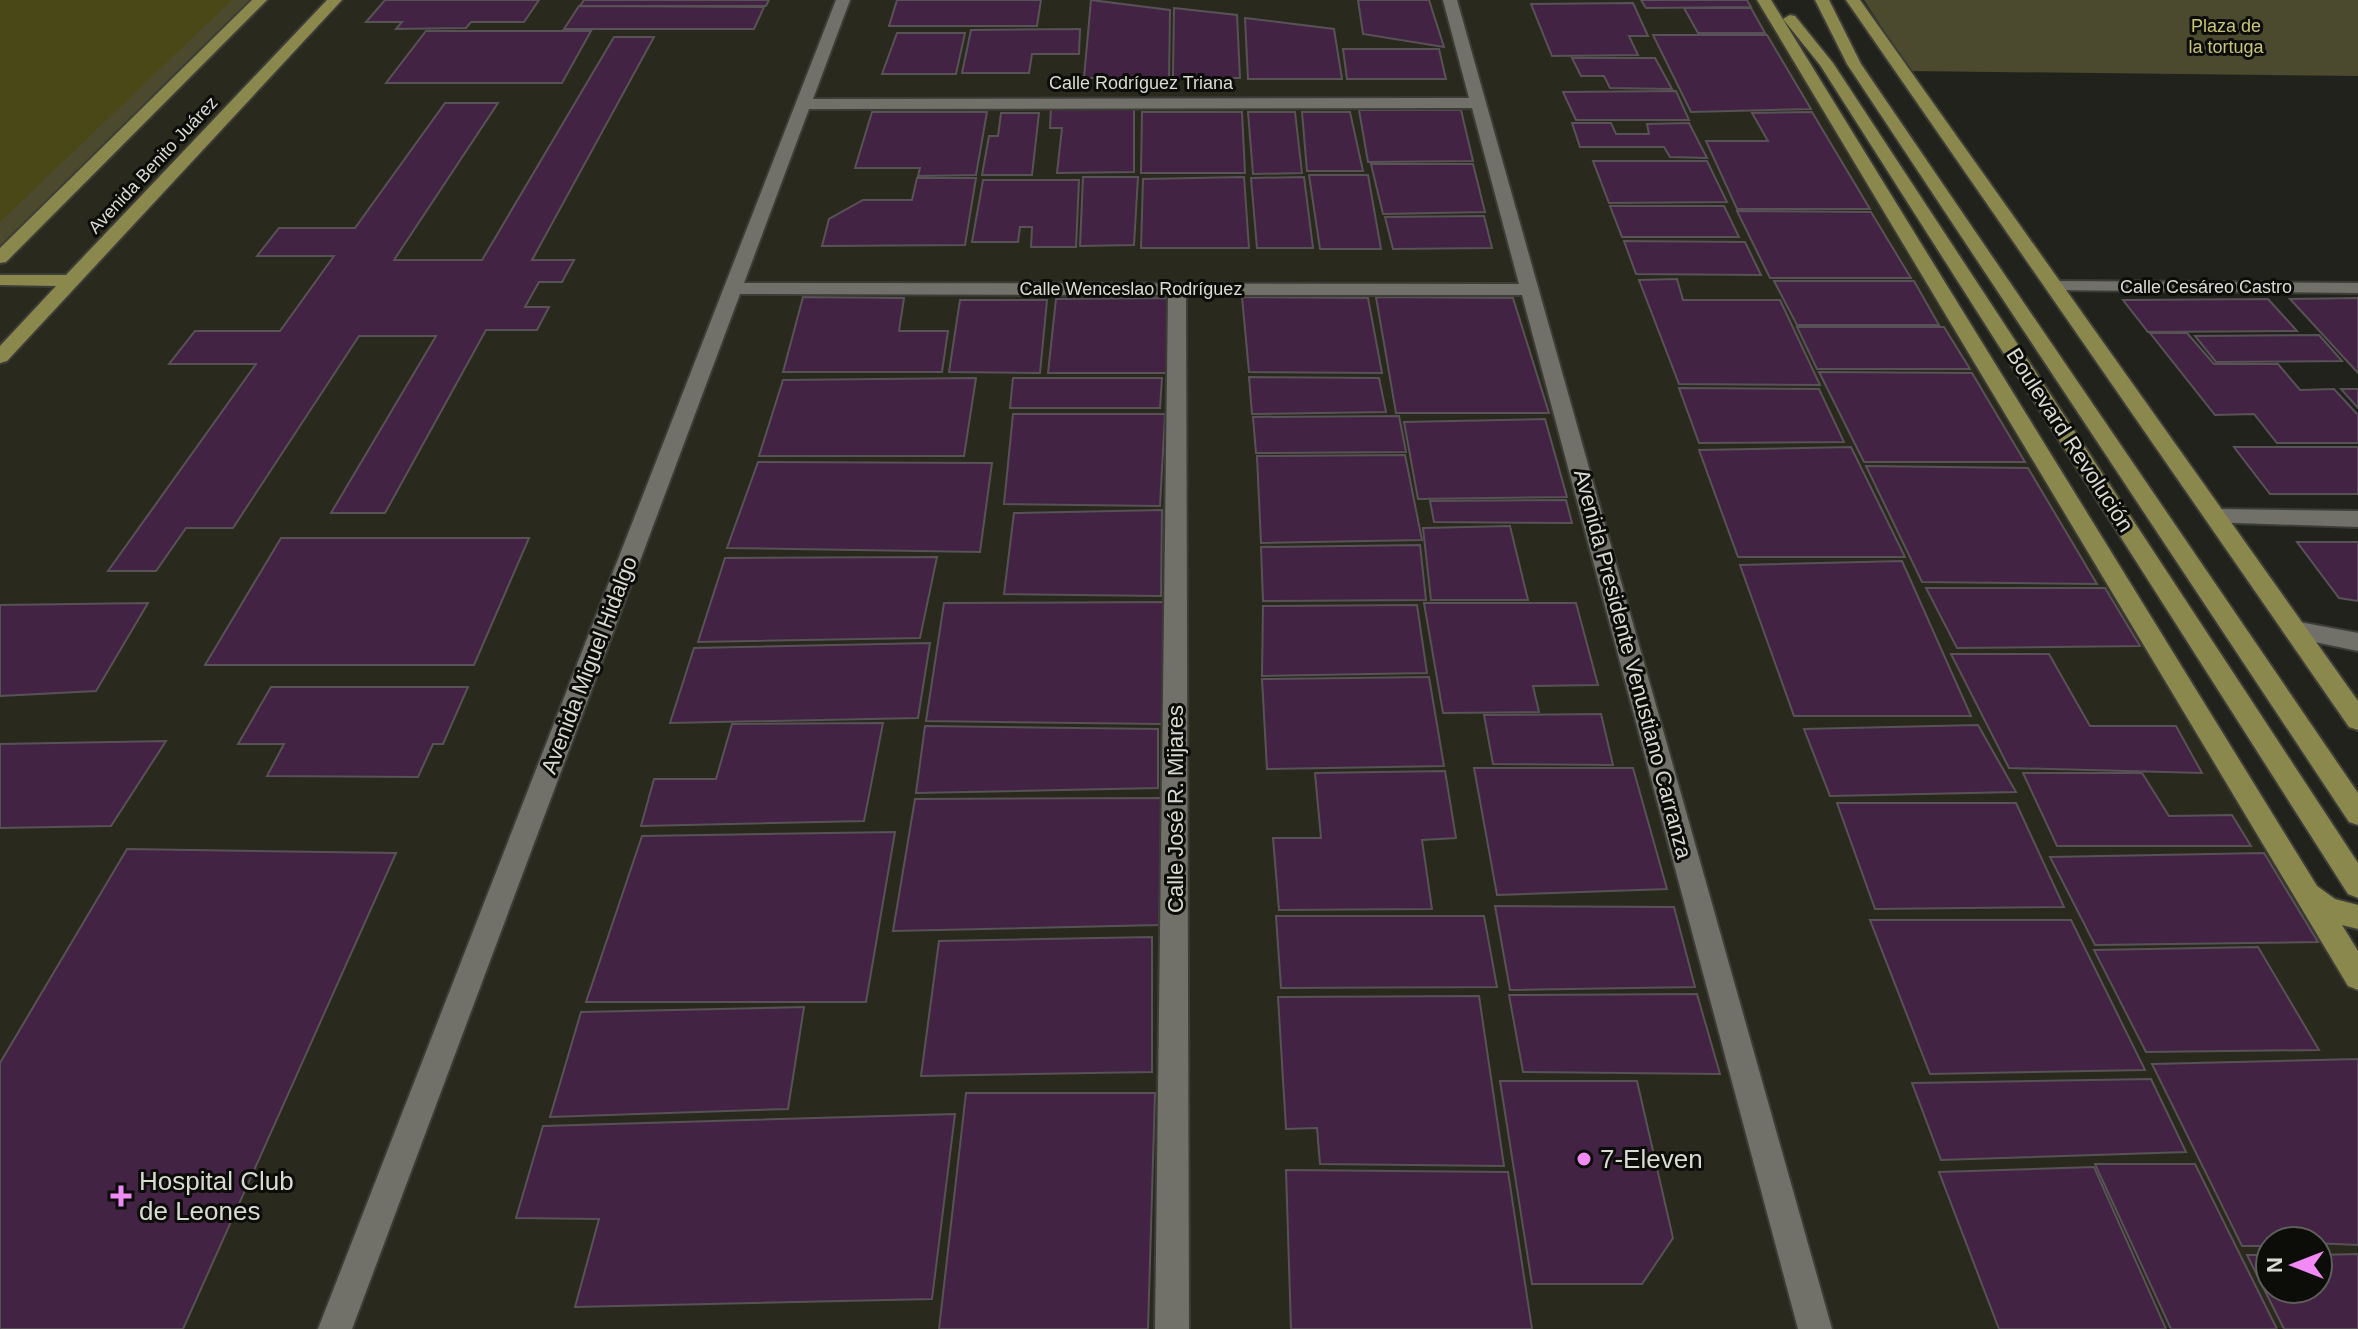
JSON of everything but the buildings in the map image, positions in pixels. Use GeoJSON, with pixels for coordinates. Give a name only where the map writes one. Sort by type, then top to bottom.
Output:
{"type":"FeatureCollection","features":[{"type":"Feature","properties":{"kind":"main road","name":"Avenida Benito Juárez"},"geometry":{"type":"LineString","coordinates":[[0,258],[260,0]]}},
{"type":"Feature","properties":{"kind":"main road","name":"Avenida Benito Juárez"},"geometry":{"type":"LineString","coordinates":[[0,357],[335,0]]}},
{"type":"Feature","properties":{"kind":"main road"},"geometry":{"type":"LineString","coordinates":[[1764,0],[2358,977]]}},
{"type":"Feature","properties":{"kind":"main road","name":"Boulevard Revolución"},"geometry":{"type":"LineString","coordinates":[[1774,0],[1826,63],[2358,886]]}},
{"type":"Feature","properties":{"kind":"main road","name":"Boulevard Revolución"},"geometry":{"type":"LineString","coordinates":[[1822,0],[1854,64],[2358,814]]}},
{"type":"Feature","properties":{"kind":"main road"},"geometry":{"type":"LineString","coordinates":[[1853,0],[2358,720]]}},
{"type":"Feature","properties":{"kind":"main road"},"geometry":{"type":"LineString","coordinates":[[0,280],[71,281]]}},
{"type":"Feature","properties":{"kind":"main road"},"geometry":{"type":"LineString","coordinates":[[2305,889],[2327,909],[2358,917]]}},
{"type":"Feature","properties":{"kind":"street","name":"Avenida Miguel Hidalgo"},"geometry":{"type":"LineString","coordinates":[[335,1329],[843,0]]}},
{"type":"Feature","properties":{"kind":"street","name":"Avenida Presidente Venustiano Carranza"},"geometry":{"type":"LineString","coordinates":[[1450,0],[1815,1329]]}},
{"type":"Feature","properties":{"kind":"street","name":"Calle Rodríguez Triana"},"geometry":{"type":"LineString","coordinates":[[803,104],[1479,103]]}},
{"type":"Feature","properties":{"kind":"street","name":"Calle Cesáreo Castro"},"geometry":{"type":"LineString","coordinates":[[2054,286],[2358,288]]}},
{"type":"Feature","properties":{"kind":"street","name":"Calle Wenceslao Rodríguez"},"geometry":{"type":"LineString","coordinates":[[732,288],[1530,290]]}},
{"type":"Feature","properties":{"kind":"street","name":"Calle José R. Mijares"},"geometry":{"type":"LineString","coordinates":[[1172,1329],[1177,289]]}},
{"type":"Feature","properties":{"kind":"street"},"geometry":{"type":"LineString","coordinates":[[2216,517],[2358,519]]}},
{"type":"Feature","properties":{"kind":"street"},"geometry":{"type":"LineString","coordinates":[[2294,630],[2358,642]]}},
{"type":"Feature","properties":{"kind":"shaded area"},"geometry":{"type":"Polygon","coordinates":[[[0,0],[1766,0],[2358,948],[2358,1329],[0,1329],[0,0]]]}},
{"type":"Feature","properties":{"kind":"shaded area"},"geometry":{"type":"Polygon","coordinates":[[[0,0],[232,0],[0,222],[0,0]]]}},
{"type":"Feature","properties":{"kind":"green space"},"geometry":{"type":"Polygon","coordinates":[[[0,0],[255,0],[0,246],[0,0]]]}},
{"type":"Feature","properties":{"kind":"green space","name":"Plaza de la tortuga"},"geometry":{"type":"Polygon","coordinates":[[[1864,0],[2358,0],[2358,76],[1910,71],[1864,0]]]}},
{"type":"Feature","properties":{"kind":"place","name":"7-Eleven"},"geometry":{"type":"Point","coordinates":[1584,1159]}},
{"type":"Feature","properties":{"kind":"place","name":"Hospital Club de Leones"},"geometry":{"type":"Point","coordinates":[121,1196]}}]}
